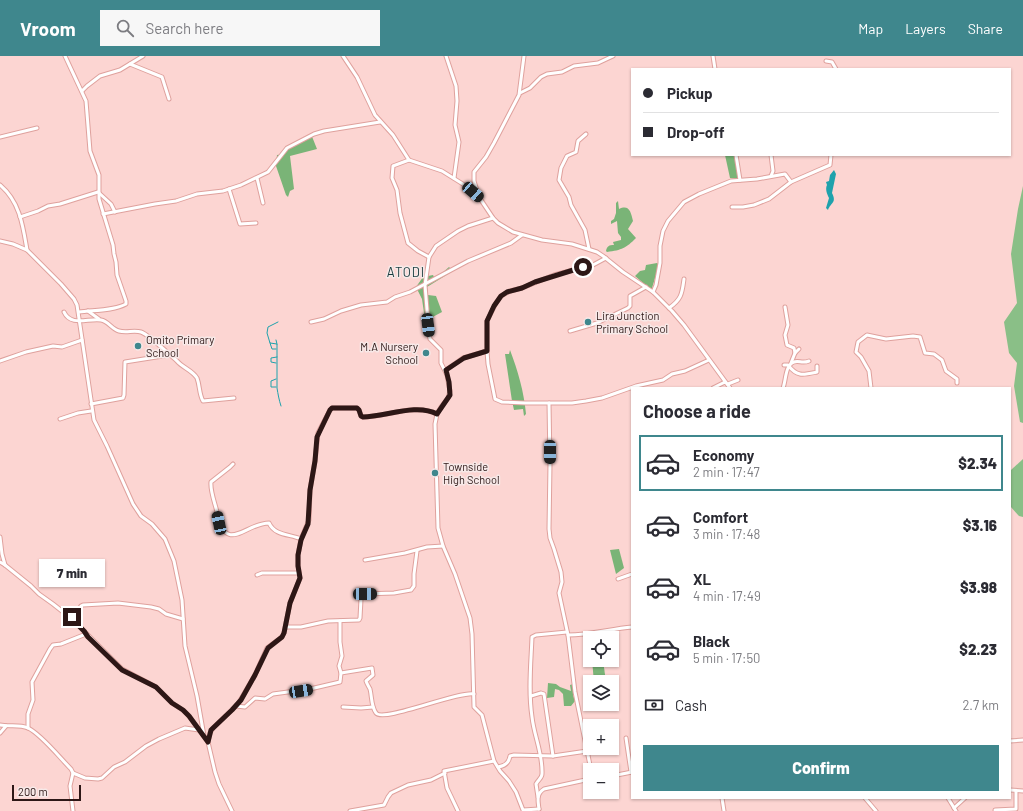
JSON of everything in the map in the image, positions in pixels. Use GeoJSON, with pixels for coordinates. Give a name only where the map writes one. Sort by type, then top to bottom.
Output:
{"type":"FeatureCollection","features":[{"type":"Feature","properties":{"kind":"street"},"geometry":{"type":"LineString","coordinates":[[65,56],[82,91],[87,107],[90,151],[98,173],[98,192],[113,245],[117,275],[123,290],[126,304],[114,308],[79,312]]}},
{"type":"Feature","properties":{"kind":"street"},"geometry":{"type":"LineString","coordinates":[[82,91],[101,76],[118,71],[143,56]]}},
{"type":"Feature","properties":{"kind":"street"},"geometry":{"type":"LineString","coordinates":[[343,56],[357,77],[380,122],[393,135],[409,160],[442,171],[466,186],[479,197]]}},
{"type":"Feature","properties":{"kind":"street"},"geometry":{"type":"LineString","coordinates":[[446,56],[456,86],[458,101],[455,125],[459,142],[454,178]]}},
{"type":"Feature","properties":{"kind":"street"},"geometry":{"type":"LineString","coordinates":[[524,56],[520,92],[492,148],[475,171],[474,181],[479,197],[492,218],[506,228],[522,235],[542,240],[565,242],[597,252],[606,258],[623,272],[646,287],[669,308],[684,325],[729,387]]}},
{"type":"Feature","properties":{"kind":"street"},"geometry":{"type":"LineString","coordinates":[[520,92],[530,88],[541,77],[547,74],[562,72],[574,66],[598,63],[612,56]]}},
{"type":"Feature","properties":{"kind":"street"},"geometry":{"type":"LineString","coordinates":[[713,56],[715,68]]}},
{"type":"Feature","properties":{"kind":"street"},"geometry":{"type":"LineString","coordinates":[[826,61],[832,62],[835,68]]}},
{"type":"Feature","properties":{"kind":"street"},"geometry":{"type":"LineString","coordinates":[[130,64],[162,77],[169,99]]}},
{"type":"Feature","properties":{"kind":"street"},"geometry":{"type":"LineString","coordinates":[[103,214],[176,201],[197,194],[216,192],[241,186],[268,172],[287,148],[314,134],[322,131],[380,122]]}},
{"type":"Feature","properties":{"kind":"street"},"geometry":{"type":"LineString","coordinates":[[0,137],[37,128]]}},
{"type":"Feature","properties":{"kind":"street"},"geometry":{"type":"LineString","coordinates":[[586,134],[578,142],[576,152],[567,156],[559,180],[569,197],[570,205],[585,230],[589,249]]}},
{"type":"Feature","properties":{"kind":"street"},"geometry":{"type":"LineString","coordinates":[[736,156],[740,180]]}},
{"type":"Feature","properties":{"kind":"street"},"geometry":{"type":"LineString","coordinates":[[771,176],[772,156]]}},
{"type":"Feature","properties":{"kind":"street"},"geometry":{"type":"LineString","coordinates":[[732,207],[743,207],[758,204],[772,197],[791,182],[830,165],[831,156]]}},
{"type":"Feature","properties":{"kind":"street"},"geometry":{"type":"LineString","coordinates":[[409,160],[393,166],[392,178],[397,190],[400,212],[408,243],[429,257]]}},
{"type":"Feature","properties":{"kind":"street"},"geometry":{"type":"LineString","coordinates":[[652,292],[656,285],[660,263],[661,239],[668,221],[684,202],[724,184],[740,180],[785,174],[791,182]]}},
{"type":"Feature","properties":{"kind":"street"},"geometry":{"type":"LineString","coordinates":[[257,178],[263,203]]}},
{"type":"Feature","properties":{"kind":"street"},"geometry":{"type":"LineString","coordinates":[[0,185],[12,198],[20,217],[27,250]]}},
{"type":"Feature","properties":{"kind":"street"},"geometry":{"type":"LineString","coordinates":[[229,189],[240,224],[256,223]]}},
{"type":"Feature","properties":{"kind":"street"},"geometry":{"type":"LineString","coordinates":[[98,192],[108,200],[115,212]]}},
{"type":"Feature","properties":{"kind":"street"},"geometry":{"type":"LineString","coordinates":[[20,217],[48,206],[60,204],[98,192]]}},
{"type":"Feature","properties":{"kind":"street"},"geometry":{"type":"LineString","coordinates":[[492,218],[458,231],[436,246],[429,257],[424,285],[430,339],[441,350],[442,364],[446,370],[450,395],[437,414],[434,434],[438,490],[438,522],[443,546],[455,574],[470,618],[472,634],[474,707],[482,715],[494,761],[516,792],[523,810],[539,810],[536,782],[542,776],[541,756],[532,718],[532,637],[536,635],[568,633],[587,634],[631,627]]}},
{"type":"Feature","properties":{"kind":"street"},"geometry":{"type":"LineString","coordinates":[[311,322],[324,319],[341,311],[361,305],[387,302],[394,297],[410,292],[424,285],[468,261],[510,243],[522,235]]}},
{"type":"Feature","properties":{"kind":"street"},"geometry":{"type":"LineString","coordinates":[[0,241],[13,244],[27,250],[71,294],[74,299],[79,312],[90,404],[94,420],[133,504],[141,516],[157,529],[168,546],[174,561],[180,591],[185,646],[204,736]]}},
{"type":"Feature","properties":{"kind":"street"},"geometry":{"type":"LineString","coordinates":[[606,258],[593,265],[535,282],[522,288],[507,292],[501,296],[494,306],[487,321],[487,351],[494,395],[497,400],[507,402],[572,403],[602,398],[631,388]]}},
{"type":"Feature","properties":{"kind":"street"},"geometry":{"type":"LineString","coordinates":[[669,308],[675,304],[682,294],[684,279]]}},
{"type":"Feature","properties":{"kind":"street"},"geometry":{"type":"LineString","coordinates":[[570,331],[597,323],[628,308],[630,306],[630,296],[646,287]]}},
{"type":"Feature","properties":{"kind":"street"},"geometry":{"type":"LineString","coordinates":[[785,307],[788,325],[785,334],[787,345],[794,348],[795,353]]}},
{"type":"Feature","properties":{"kind":"street"},"geometry":{"type":"LineString","coordinates":[[88,311],[99,320]]}},
{"type":"Feature","properties":{"kind":"street"},"geometry":{"type":"LineString","coordinates":[[64,312],[70,319],[80,321],[105,321],[120,331],[142,332],[182,367],[195,375],[203,401],[234,398]]}},
{"type":"Feature","properties":{"kind":"street"},"geometry":{"type":"LineString","coordinates":[[871,387],[869,371],[856,352],[858,342],[867,335],[886,339],[913,336],[920,337],[925,353],[935,354],[942,360],[946,371],[957,379],[957,383]]}},
{"type":"Feature","properties":{"kind":"street"},"geometry":{"type":"LineString","coordinates":[[0,361],[26,352],[50,346],[62,347],[82,340]]}},
{"type":"Feature","properties":{"kind":"street"},"geometry":{"type":"LineString","coordinates":[[783,387],[789,365],[795,353],[799,349]]}},
{"type":"Feature","properties":{"kind":"street"},"geometry":{"type":"LineString","coordinates":[[446,370],[464,358],[487,351]]}},
{"type":"Feature","properties":{"kind":"street"},"geometry":{"type":"LineString","coordinates":[[90,404],[123,398],[125,362],[170,355]]}},
{"type":"Feature","properties":{"kind":"street"},"geometry":{"type":"LineString","coordinates":[[633,387],[663,380],[672,374],[685,371],[709,360]]}},
{"type":"Feature","properties":{"kind":"street"},"geometry":{"type":"LineString","coordinates":[[784,365],[809,361]]}},
{"type":"Feature","properties":{"kind":"street"},"geometry":{"type":"LineString","coordinates":[[789,365],[796,374],[817,372],[817,366]]}},
{"type":"Feature","properties":{"kind":"street"},"geometry":{"type":"LineString","coordinates":[[716,387],[738,380]]}},
{"type":"Feature","properties":{"kind":"street"},"geometry":{"type":"LineString","coordinates":[[549,403],[549,529],[550,538],[561,572],[562,582],[559,593],[568,633],[575,692],[583,731]]}},
{"type":"Feature","properties":{"kind":"street"},"geometry":{"type":"LineString","coordinates":[[208,742],[211,730],[236,706],[255,675],[268,648],[282,637],[286,626],[290,603],[300,580],[298,563],[301,540],[308,524],[310,490],[318,433],[330,410],[332,408],[357,408],[363,417],[418,410],[437,414]]}},
{"type":"Feature","properties":{"kind":"street"},"geometry":{"type":"LineString","coordinates":[[60,419],[78,413],[91,411]]}},
{"type":"Feature","properties":{"kind":"street"},"geometry":{"type":"LineString","coordinates":[[233,464],[211,482],[219,523],[224,532],[236,534],[269,523],[278,533],[296,537],[301,540]]}},
{"type":"Feature","properties":{"kind":"street"},"geometry":{"type":"LineString","coordinates":[[0,537],[5,565]]}},
{"type":"Feature","properties":{"kind":"street"},"geometry":{"type":"LineString","coordinates":[[365,560],[417,551],[427,547],[443,546]]}},
{"type":"Feature","properties":{"kind":"street"},"geometry":{"type":"LineString","coordinates":[[286,626],[301,627],[328,621],[355,620],[360,618],[361,597],[363,594],[390,594],[412,589],[417,551]]}},
{"type":"Feature","properties":{"kind":"street"},"geometry":{"type":"LineString","coordinates":[[0,562],[72,619],[122,670],[156,687],[172,703],[189,716],[208,742],[219,784],[232,811]]}},
{"type":"Feature","properties":{"kind":"street"},"geometry":{"type":"LineString","coordinates":[[257,575],[262,573],[299,573]]}},
{"type":"Feature","properties":{"kind":"street"},"geometry":{"type":"LineString","coordinates":[[618,579],[631,574]]}},
{"type":"Feature","properties":{"kind":"street"},"geometry":{"type":"LineString","coordinates":[[72,619],[83,605],[111,603],[155,607],[166,614],[183,618]]}},
{"type":"Feature","properties":{"kind":"street"},"geometry":{"type":"LineString","coordinates":[[236,706],[245,707],[255,698],[265,699],[277,693],[310,689],[339,683],[341,673],[339,666],[342,656],[340,621]]}},
{"type":"Feature","properties":{"kind":"street"},"geometry":{"type":"LineString","coordinates":[[28,728],[28,714],[33,700],[32,682],[50,649],[54,645],[61,644],[86,634]]}},
{"type":"Feature","properties":{"kind":"street"},"geometry":{"type":"LineString","coordinates":[[341,673],[372,668],[373,676],[366,681],[370,690],[371,701],[376,714],[381,716],[451,697],[474,694]]}},
{"type":"Feature","properties":{"kind":"street"},"geometry":{"type":"LineString","coordinates":[[531,696],[542,693],[544,694],[553,756]]}},
{"type":"Feature","properties":{"kind":"street"},"geometry":{"type":"LineString","coordinates":[[343,707],[373,707]]}},
{"type":"Feature","properties":{"kind":"street"},"geometry":{"type":"LineString","coordinates":[[0,725],[28,728],[46,743],[73,773],[85,778],[98,779],[146,746],[156,741],[185,728],[199,730]]}},
{"type":"Feature","properties":{"kind":"street"},"geometry":{"type":"LineString","coordinates":[[0,733],[6,726]]}},
{"type":"Feature","properties":{"kind":"street"},"geometry":{"type":"LineString","coordinates":[[626,738],[631,766]]}},
{"type":"Feature","properties":{"kind":"street"},"geometry":{"type":"LineString","coordinates":[[1011,741],[1023,740]]}},
{"type":"Feature","properties":{"kind":"street"},"geometry":{"type":"LineString","coordinates":[[498,767],[506,764],[511,756],[553,756],[583,752]]}},
{"type":"Feature","properties":{"kind":"street"},"geometry":{"type":"LineString","coordinates":[[350,811],[384,805],[391,793],[408,785],[431,780],[445,773],[444,771],[494,761]]}},
{"type":"Feature","properties":{"kind":"street"},"geometry":{"type":"LineString","coordinates":[[619,775],[631,772]]}},
{"type":"Feature","properties":{"kind":"street"},"geometry":{"type":"LineString","coordinates":[[73,773],[70,786],[73,811]]}},
{"type":"Feature","properties":{"kind":"street"},"geometry":{"type":"LineString","coordinates":[[445,773],[447,788],[458,811]]}},
{"type":"Feature","properties":{"kind":"street"},"geometry":{"type":"LineString","coordinates":[[538,797],[540,791],[549,787],[583,780]]}},
{"type":"Feature","properties":{"kind":"street"},"geometry":{"type":"LineString","coordinates":[[1011,790],[1023,791]]}},
{"type":"Feature","properties":{"kind":"street"},"geometry":{"type":"LineString","coordinates":[[995,810],[1010,810],[1017,808],[1016,790]]}},
{"type":"Feature","properties":{"kind":"street"},"geometry":{"type":"LineString","coordinates":[[722,799],[724,811]]}},
{"type":"Feature","properties":{"kind":"street"},"geometry":{"type":"LineString","coordinates":[[865,799],[876,811]]}},
{"type":"Feature","properties":{"kind":"street"},"geometry":{"type":"LineString","coordinates":[[949,799],[955,809],[964,799]]}},
{"type":"Feature","properties":{"kind":"green space"},"geometry":{"type":"Polygon","coordinates":[[[311,134],[317,149],[290,156],[294,189],[290,191],[288,197],[276,166],[277,155],[284,154],[285,147],[311,134]]]}},
{"type":"Feature","properties":{"kind":"green space"},"geometry":{"type":"Polygon","coordinates":[[[725,156],[735,156],[739,179],[730,178],[725,156]]]}},
{"type":"Feature","properties":{"kind":"green space"},"geometry":{"type":"Polygon","coordinates":[[[1023,186],[1023,423],[1020,422],[1014,386],[1017,363],[1009,353],[1004,322],[1017,303],[1011,254],[1023,186]]]}},
{"type":"Feature","properties":{"kind":"green space"},"geometry":{"type":"Polygon","coordinates":[[[618,201],[619,209],[627,208],[630,212],[633,221],[628,229],[636,238],[623,248],[607,252],[608,247],[614,245],[613,242],[621,240],[618,233],[617,221],[611,224],[611,221],[614,219],[616,213],[616,203],[618,201]]]}},
{"type":"Feature","properties":{"kind":"green space"},"geometry":{"type":"Polygon","coordinates":[[[657,263],[659,265],[652,288],[649,288],[635,276],[640,271],[645,270],[646,265],[657,263]]]}},
{"type":"Feature","properties":{"kind":"green space"},"geometry":{"type":"Polygon","coordinates":[[[449,267],[453,271],[427,287],[428,295],[436,296],[442,312],[427,320],[426,327],[422,299],[416,287],[423,277],[433,275],[434,277],[441,274],[449,267]]]}},
{"type":"Feature","properties":{"kind":"green space"},"geometry":{"type":"Polygon","coordinates":[[[510,350],[522,390],[526,414],[524,416],[523,409],[514,410],[512,401],[505,354],[509,354],[510,350]]]}},
{"type":"Feature","properties":{"kind":"green space"},"geometry":{"type":"Polygon","coordinates":[[[1023,459],[1023,517],[1019,516],[1011,507],[1011,470],[1023,459]]]}},
{"type":"Feature","properties":{"kind":"green space"},"geometry":{"type":"Polygon","coordinates":[[[619,549],[624,568],[616,574],[610,550],[619,549]]]}},
{"type":"Feature","properties":{"kind":"green space"},"geometry":{"type":"Polygon","coordinates":[[[593,667],[604,667],[605,675],[593,675],[593,667]]]}},
{"type":"Feature","properties":{"kind":"green space"},"geometry":{"type":"Polygon","coordinates":[[[548,683],[556,684],[571,691],[570,685],[573,684],[573,695],[575,701],[571,706],[564,706],[563,694],[559,690],[555,689],[554,697],[547,698],[548,683]]]}},
{"type":"Feature","properties":{"kind":"water"},"geometry":{"type":"Polygon","coordinates":[[[834,170],[836,174],[832,193],[834,201],[828,210],[826,208],[829,198],[826,192],[826,182],[829,181],[830,175],[834,170]]]}},
{"type":"Feature","properties":{"kind":"waterway"},"geometry":{"type":"LineString","coordinates":[[278,322],[268,327],[267,333],[270,343],[277,344],[277,388],[281,406]]}},
{"type":"Feature","properties":{"kind":"waterway"},"geometry":{"type":"LineString","coordinates":[[276,340],[277,344]]}},
{"type":"Feature","properties":{"kind":"waterway"},"geometry":{"type":"LineString","coordinates":[[270,343],[272,349],[276,349]]}},
{"type":"Feature","properties":{"kind":"waterway"},"geometry":{"type":"LineString","coordinates":[[276,363],[271,362],[271,358],[277,357]]}},
{"type":"Feature","properties":{"kind":"waterway"},"geometry":{"type":"LineString","coordinates":[[276,379],[271,381],[271,387],[276,387]]}},
{"type":"Feature","properties":{"kind":"place","name":"Lira Junction Primary School"},"geometry":{"type":"Point","coordinates":[588,322]}},
{"type":"Feature","properties":{"kind":"place","name":"Omito Primary School"},"geometry":{"type":"Point","coordinates":[138,346]}},
{"type":"Feature","properties":{"kind":"place","name":"M.A Nursery School"},"geometry":{"type":"Point","coordinates":[426,353]}},
{"type":"Feature","properties":{"kind":"place","name":"Townside High School"},"geometry":{"type":"Point","coordinates":[435,473]}},
{"type":"Feature","properties":{"kind":"district","name":"ATODI"},"geometry":{"type":"Point","coordinates":[406,272]}},
{"type":"Feature","properties":{"kind":"route"},"geometry":{"type":"LineString","coordinates":[[72,617],[72,619],[88,637],[122,670],[156,687],[175,706],[183,710],[208,742],[211,730],[241,700],[268,648],[282,637],[284,633],[290,603],[300,578],[298,555],[301,540],[309,520],[310,490],[314,469],[317,437],[328,412],[332,408],[357,408],[363,417],[418,410],[437,414],[450,395],[446,370],[464,358],[487,351],[487,321],[494,306],[501,296],[507,292],[522,288],[554,275],[583,267]]}}]}
